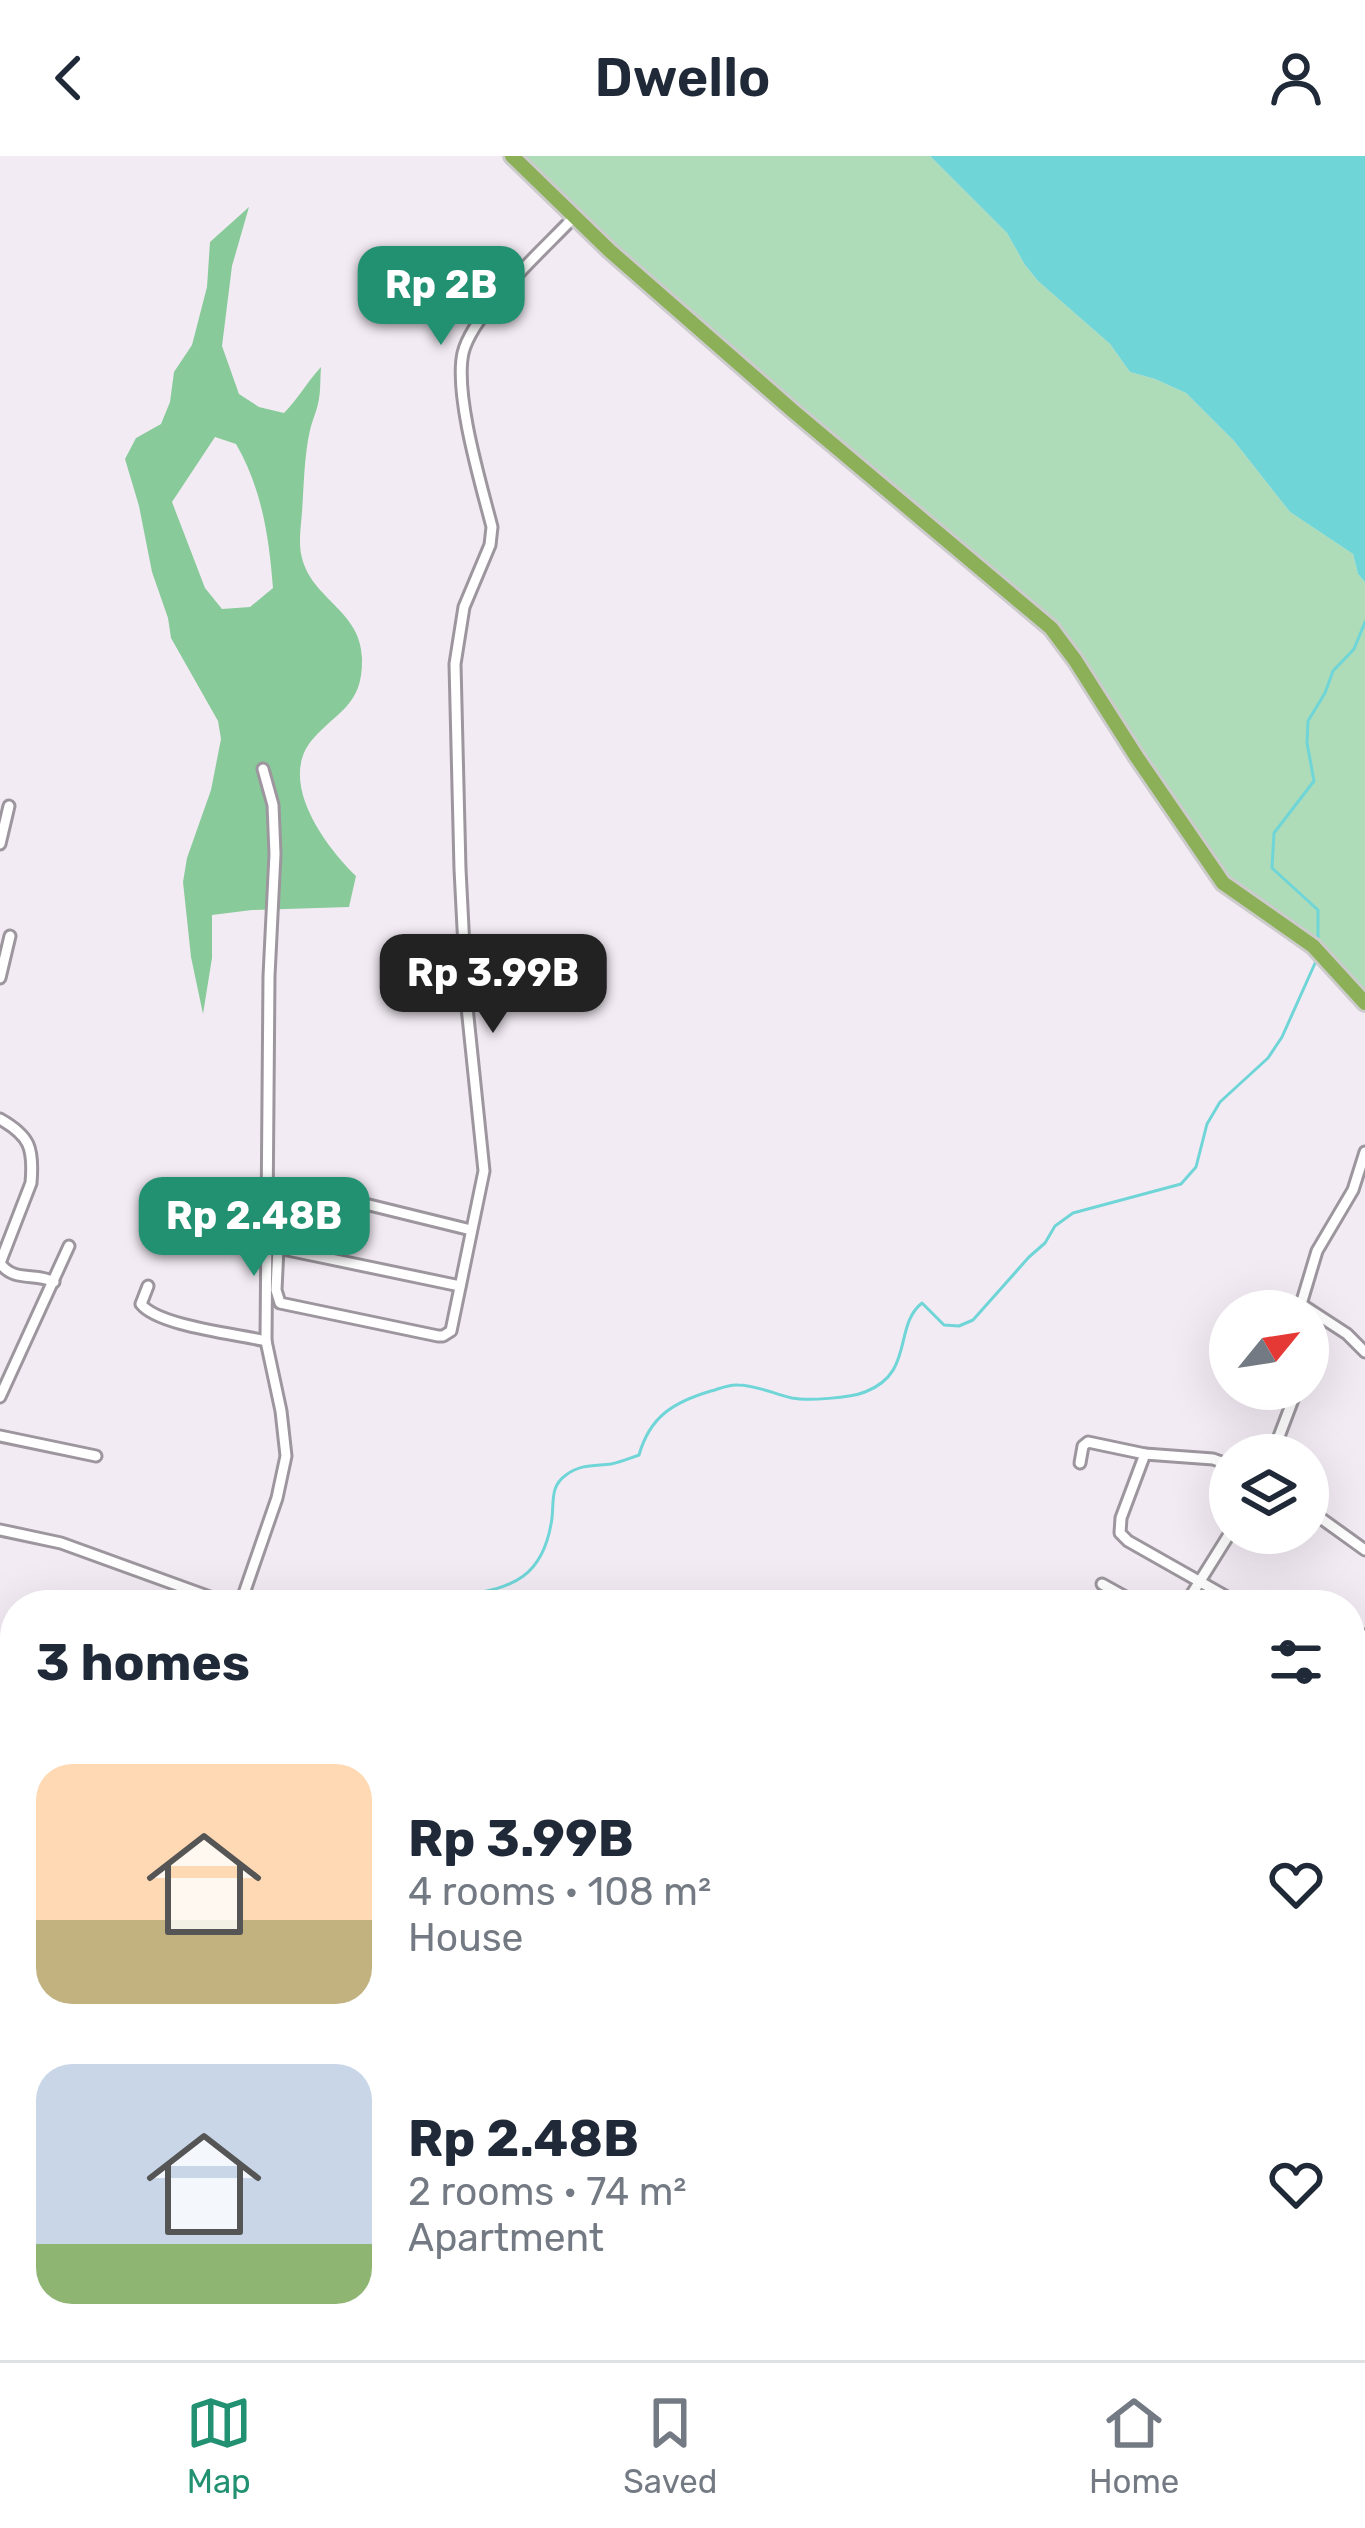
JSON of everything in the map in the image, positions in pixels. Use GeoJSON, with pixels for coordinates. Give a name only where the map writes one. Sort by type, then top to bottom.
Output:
{"type":"FeatureCollection","features":[{"type":"Feature","properties":{"kind":"highway"},"geometry":{"type":"LineString","coordinates":[[512,156],[793,411],[1051,628],[1220,879],[1318,952],[1365,1003]]}},
{"type":"Feature","properties":{"kind":"street"},"geometry":{"type":"LineString","coordinates":[[472,1230],[357,1202],[290,1219],[278,1248],[280,1303],[443,1336],[451,1331],[482,1186],[484,1159],[467,1007],[454,684],[464,607],[490,545],[492,527],[467,421],[462,364],[464,350],[492,305],[574,217]]}},
{"type":"Feature","properties":{"kind":"street"},"geometry":{"type":"LineString","coordinates":[[242,1590],[277,1498],[286,1456],[266,1341],[268,976],[275,854],[273,805],[263,769]]}},
{"type":"Feature","properties":{"kind":"street"},"geometry":{"type":"LineString","coordinates":[[0,844],[9,806]]}},
{"type":"Feature","properties":{"kind":"street"},"geometry":{"type":"LineString","coordinates":[[0,978],[10,936]]}},
{"type":"Feature","properties":{"kind":"street"},"geometry":{"type":"LineString","coordinates":[[0,1119],[26,1138],[32,1170],[0,1263],[16,1276],[54,1282]]}},
{"type":"Feature","properties":{"kind":"street"},"geometry":{"type":"LineString","coordinates":[[1305,1290],[1317,1251],[1353,1190],[1365,1152]]}},
{"type":"Feature","properties":{"kind":"street"},"geometry":{"type":"LineString","coordinates":[[0,1397],[69,1246]]}},
{"type":"Feature","properties":{"kind":"street"},"geometry":{"type":"LineString","coordinates":[[278,1248],[460,1286]]}},
{"type":"Feature","properties":{"kind":"street"},"geometry":{"type":"LineString","coordinates":[[148,1286],[141,1304],[151,1314],[266,1341]]}},
{"type":"Feature","properties":{"kind":"street"},"geometry":{"type":"LineString","coordinates":[[1329,1324],[1348,1334],[1365,1352]]}},
{"type":"Feature","properties":{"kind":"street"},"geometry":{"type":"LineString","coordinates":[[0,1436],[96,1456]]}},
{"type":"Feature","properties":{"kind":"street"},"geometry":{"type":"LineString","coordinates":[[1080,1463],[1088,1442],[1144,1454],[1209,1459]]}},
{"type":"Feature","properties":{"kind":"street"},"geometry":{"type":"LineString","coordinates":[[1144,1454],[1120,1517],[1120,1533],[1215,1590]]}},
{"type":"Feature","properties":{"kind":"street"},"geometry":{"type":"LineString","coordinates":[[1329,1524],[1365,1550]]}},
{"type":"Feature","properties":{"kind":"street"},"geometry":{"type":"LineString","coordinates":[[0,1530],[62,1543],[194,1590]]}},
{"type":"Feature","properties":{"kind":"street"},"geometry":{"type":"LineString","coordinates":[[1195,1590],[1217,1554]]}},
{"type":"Feature","properties":{"kind":"street"},"geometry":{"type":"LineString","coordinates":[[1102,1584],[1113,1590]]}},
{"type":"Feature","properties":{"kind":"green space"},"geometry":{"type":"Polygon","coordinates":[[[519,156],[930,156],[1007,233],[1038,281],[1110,344],[1130,372],[1186,393],[1234,441],[1290,512],[1353,554],[1365,582],[1365,994],[1306,930],[1224,881],[1065,636],[618,250],[519,156]]]}},
{"type":"Feature","properties":{"kind":"green space"},"geometry":{"type":"Polygon","coordinates":[[[249,207],[232,266],[222,346],[239,394],[259,407],[284,413],[321,367],[305,461],[301,552],[315,584],[354,628],[362,658],[353,697],[312,740],[300,775],[310,813],[356,876],[349,907],[212,915],[212,958],[203,1014],[183,882],[221,739],[218,721],[171,638],[125,459],[136,438],[161,424],[170,402],[174,372],[192,345],[207,287],[210,242],[249,207]],[[215,437],[172,502],[205,588],[222,609],[250,607],[273,588],[263,514],[236,444],[215,437]]]}},
{"type":"Feature","properties":{"kind":"water"},"geometry":{"type":"Polygon","coordinates":[[[930,156],[1365,156],[1365,582],[1353,554],[1290,512],[1234,441],[1186,393],[1130,372],[1110,344],[1038,281],[1007,233],[930,156]]]}},
{"type":"Feature","properties":{"kind":"waterway"},"geometry":{"type":"LineString","coordinates":[[1318,946],[1318,910],[1272,868],[1274,833],[1314,781],[1308,721],[1333,671],[1354,649],[1365,622]]}},
{"type":"Feature","properties":{"kind":"waterway"},"geometry":{"type":"LineString","coordinates":[[490,1590],[523,1576],[542,1554],[561,1479],[577,1469],[639,1455],[650,1430],[675,1406],[735,1385],[799,1399],[865,1392],[891,1373],[908,1324],[922,1303],[944,1325],[973,1320],[1045,1243],[1055,1226],[1073,1213],[1181,1184],[1196,1167],[1207,1124],[1220,1102],[1268,1058],[1282,1037],[1316,961]]}}]}
